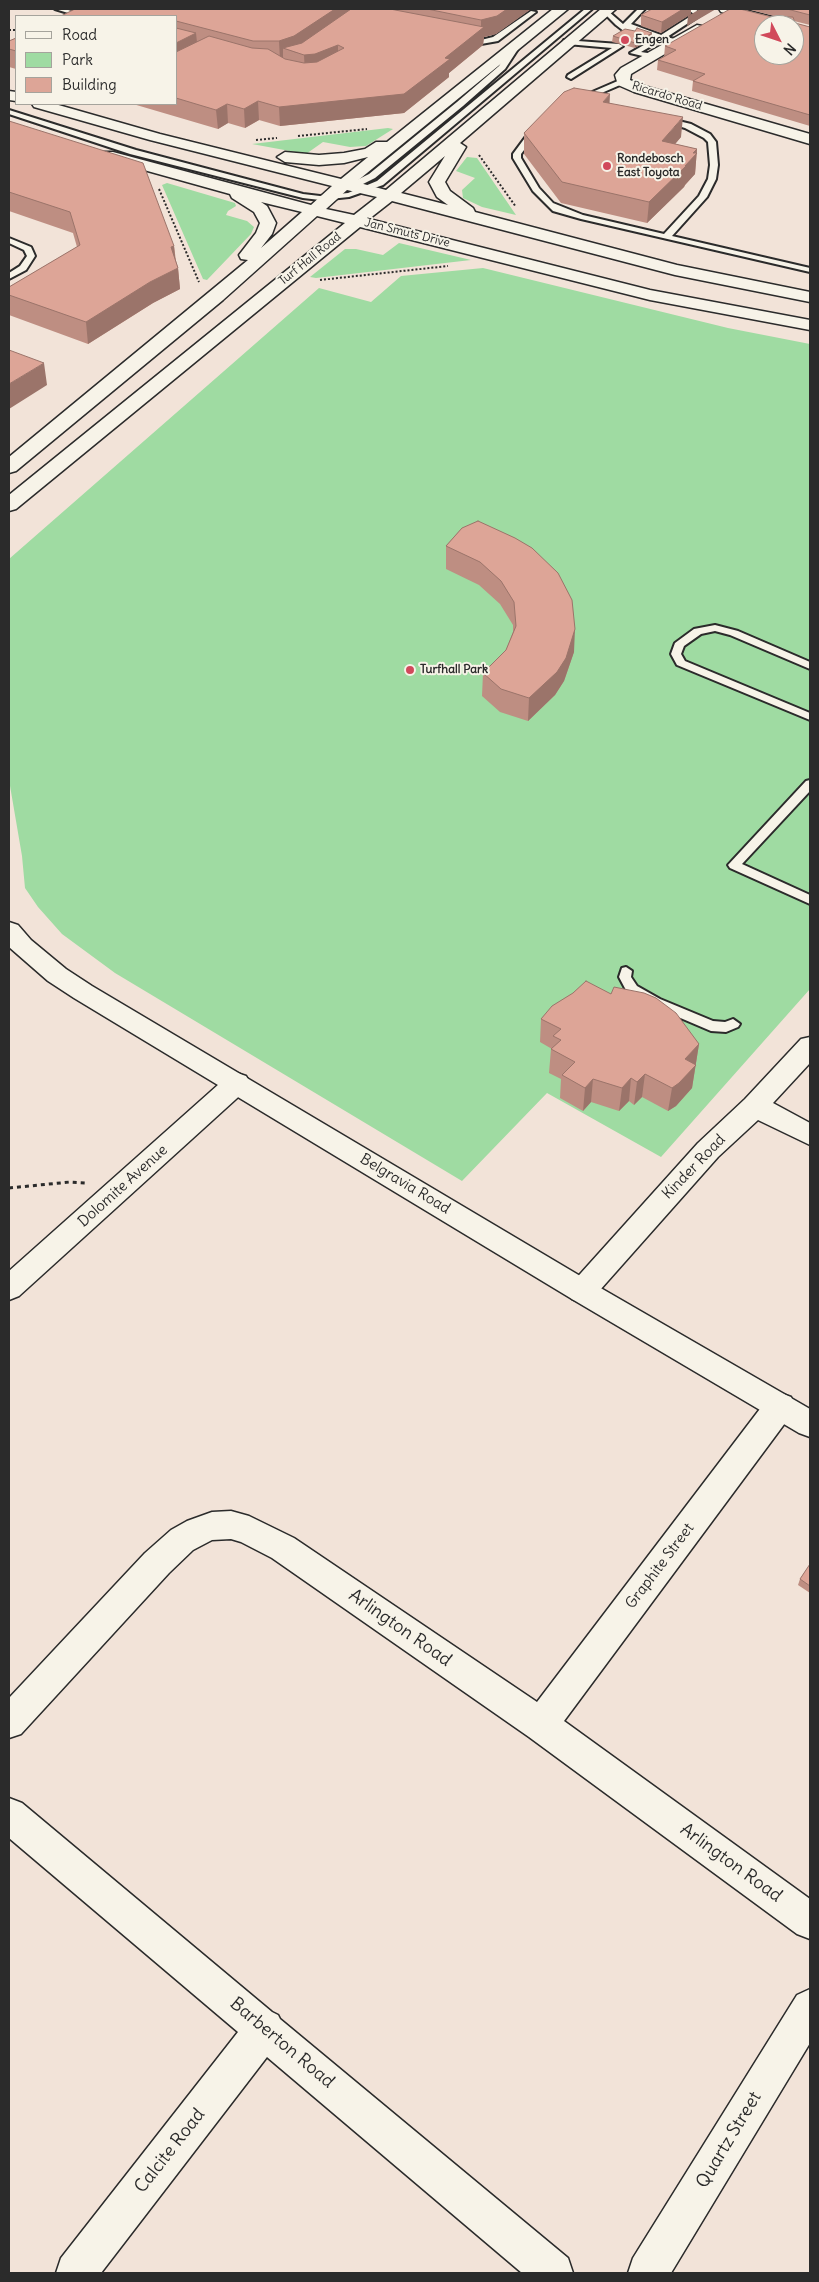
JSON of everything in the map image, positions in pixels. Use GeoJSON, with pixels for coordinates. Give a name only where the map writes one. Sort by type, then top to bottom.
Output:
{"type":"FeatureCollection","features":[{"type":"Feature","properties":{"kind":"main road"},"geometry":{"type":"LineString","coordinates":[[9,467],[217,296],[315,210],[345,190],[420,122],[561,9]]}},
{"type":"Feature","properties":{"kind":"main road"},"geometry":{"type":"LineString","coordinates":[[728,9],[754,16]]}},
{"type":"Feature","properties":{"kind":"main road","name":"Ricardo Road"},"geometry":{"type":"LineString","coordinates":[[728,9],[669,39],[651,56],[623,73],[623,82],[639,89],[810,139]]}},
{"type":"Feature","properties":{"kind":"main road","name":"Turf Hall Road"},"geometry":{"type":"LineString","coordinates":[[9,505],[389,195],[567,42],[608,10]]}},
{"type":"Feature","properties":{"kind":"main road"},"geometry":{"type":"LineString","coordinates":[[43,105],[345,190],[389,195],[675,270],[810,297]]}},
{"type":"Feature","properties":{"kind":"main road","name":"Jan Smuts Drive"},"geometry":{"type":"LineString","coordinates":[[9,122],[92,150],[221,187],[657,296],[810,325]]}},
{"type":"Feature","properties":{"kind":"main road"},"geometry":{"type":"LineString","coordinates":[[155,136],[319,160],[370,152],[420,122]]}},
{"type":"Feature","properties":{"kind":"main road"},"geometry":{"type":"LineString","coordinates":[[474,122],[437,182],[442,194],[460,208],[488,220]]}},
{"type":"Feature","properties":{"kind":"main road"},"geometry":{"type":"LineString","coordinates":[[217,296],[231,273],[264,234],[268,226],[265,213],[258,207],[221,187]]}},
{"type":"Feature","properties":{"kind":"main road","name":"Belgravia Road"},"geometry":{"type":"LineString","coordinates":[[9,931],[57,975],[582,1291],[810,1424]]}},
{"type":"Feature","properties":{"kind":"main road","name":"Kinder Road"},"geometry":{"type":"LineString","coordinates":[[582,1291],[708,1150],[755,1106],[810,1046]]}},
{"type":"Feature","properties":{"kind":"main road","name":"Dolomite Avenue"},"geometry":{"type":"LineString","coordinates":[[9,1288],[237,1083]]}},
{"type":"Feature","properties":{"kind":"main road"},"geometry":{"type":"LineString","coordinates":[[755,1106],[810,1134]]}},
{"type":"Feature","properties":{"kind":"main road","name":"Graphite Street"},"geometry":{"type":"LineString","coordinates":[[541,1725],[780,1406]]}},
{"type":"Feature","properties":{"kind":"main road","name":"Arlington Road"},"geometry":{"type":"LineString","coordinates":[[9,1722],[157,1563],[182,1540],[212,1526],[231,1525],[250,1530],[283,1548],[541,1725],[810,1921]]}},
{"type":"Feature","properties":{"kind":"main road","name":"Barberton Road"},"geometry":{"type":"LineString","coordinates":[[9,1815],[265,2028],[553,2273]]}},
{"type":"Feature","properties":{"kind":"main road","name":"Quartz Street"},"geometry":{"type":"LineString","coordinates":[[648,2273],[810,2008]]}},
{"type":"Feature","properties":{"kind":"main road","name":"Calcite Road"},"geometry":{"type":"LineString","coordinates":[[76,2273],[265,2028]]}},
{"type":"Feature","properties":{"kind":"lane"},"geometry":{"type":"LineString","coordinates":[[58,9],[80,15]]}},
{"type":"Feature","properties":{"kind":"lane"},"geometry":{"type":"LineString","coordinates":[[9,112],[125,149],[303,196],[345,190],[380,183],[589,9]]}},
{"type":"Feature","properties":{"kind":"lane"},"geometry":{"type":"LineString","coordinates":[[642,9],[627,25],[669,39]]}},
{"type":"Feature","properties":{"kind":"lane"},"geometry":{"type":"LineString","coordinates":[[634,53],[669,39],[699,14],[690,9]]}},
{"type":"Feature","properties":{"kind":"lane"},"geometry":{"type":"LineString","coordinates":[[608,10],[624,28],[640,36],[669,39]]}},
{"type":"Feature","properties":{"kind":"lane"},"geometry":{"type":"LineString","coordinates":[[454,37],[478,42],[491,41],[508,32],[533,12]]}},
{"type":"Feature","properties":{"kind":"lane"},"geometry":{"type":"LineString","coordinates":[[567,42],[617,48],[651,56]]}},
{"type":"Feature","properties":{"kind":"lane"},"geometry":{"type":"LineString","coordinates":[[9,107],[101,135],[308,188],[321,191],[345,190],[372,176],[460,104],[502,67],[516,46]]}},
{"type":"Feature","properties":{"kind":"lane"},"geometry":{"type":"LineString","coordinates":[[571,77],[617,48]]}},
{"type":"Feature","properties":{"kind":"lane"},"geometry":{"type":"LineString","coordinates":[[569,103],[623,82]]}},
{"type":"Feature","properties":{"kind":"lane"},"geometry":{"type":"LineString","coordinates":[[585,97],[602,101]]}},
{"type":"Feature","properties":{"kind":"lane"},"geometry":{"type":"LineString","coordinates":[[654,116],[688,126],[706,136],[712,142],[714,165],[712,179],[704,197],[666,237]]}},
{"type":"Feature","properties":{"kind":"lane"},"geometry":{"type":"LineString","coordinates":[[541,122],[525,142],[517,158],[536,189],[550,205],[581,218],[810,270]]}},
{"type":"Feature","properties":{"kind":"lane"},"geometry":{"type":"LineString","coordinates":[[9,240],[28,249],[31,256],[22,268],[9,276]]}},
{"type":"Feature","properties":{"kind":"lane"},"geometry":{"type":"LineString","coordinates":[[810,666],[734,633],[715,628],[698,631],[688,636],[679,645],[676,654],[681,663],[810,717]]}},
{"type":"Feature","properties":{"kind":"lane"},"geometry":{"type":"LineString","coordinates":[[810,784],[734,865],[810,900]]}},
{"type":"Feature","properties":{"kind":"lane"},"geometry":{"type":"LineString","coordinates":[[626,971],[625,977],[632,989],[655,1002],[710,1026],[726,1028],[733,1024]]}},
{"type":"Feature","properties":{"kind":"path"},"geometry":{"type":"LineString","coordinates":[[293,136],[370,128]]}},
{"type":"Feature","properties":{"kind":"path"},"geometry":{"type":"LineString","coordinates":[[255,140],[284,138]]}},
{"type":"Feature","properties":{"kind":"path"},"geometry":{"type":"LineString","coordinates":[[477,152],[520,212]]}},
{"type":"Feature","properties":{"kind":"path"},"geometry":{"type":"LineString","coordinates":[[155,181],[195,271],[199,282],[197,290]]}},
{"type":"Feature","properties":{"kind":"path"},"geometry":{"type":"LineString","coordinates":[[318,280],[451,266]]}},
{"type":"Feature","properties":{"kind":"path"},"geometry":{"type":"LineString","coordinates":[[9,1188],[70,1182],[84,1182],[89,1186]]}},
{"type":"Feature","properties":{"kind":"green space"},"geometry":{"type":"Polygon","coordinates":[[[388,128],[393,129],[366,146],[350,147],[323,142],[306,154],[252,144],[388,128]]]}},
{"type":"Feature","properties":{"kind":"green space"},"geometry":{"type":"Polygon","coordinates":[[[467,157],[477,158],[516,215],[482,207],[463,198],[462,190],[475,178],[456,171],[467,157]]]}},
{"type":"Feature","properties":{"kind":"green space"},"geometry":{"type":"Polygon","coordinates":[[[167,183],[235,203],[236,206],[228,211],[226,215],[247,221],[254,227],[251,234],[207,280],[203,279],[162,185],[167,183]]]}},
{"type":"Feature","properties":{"kind":"green space"},"geometry":{"type":"Polygon","coordinates":[[[399,243],[471,260],[316,278],[310,277],[345,249],[356,249],[383,255],[399,243]]]}},
{"type":"Feature","properties":{"kind":"green space","name":"Turfhall Park"},"geometry":{"type":"Polygon","coordinates":[[[483,268],[728,328],[810,344],[810,989],[661,1157],[547,1093],[462,1181],[115,973],[62,934],[38,907],[25,888],[22,856],[9,780],[9,559],[319,288],[371,302],[401,276],[483,268]]]}},
{"type":"Feature","properties":{"kind":"building"},"geometry":{"type":"Polygon","coordinates":[[[75,9],[335,9],[294,36],[279,41],[253,41],[178,22],[178,15],[63,15],[75,9]]]}},
{"type":"Feature","properties":{"kind":"building"},"geometry":{"type":"Polygon","coordinates":[[[351,9],[390,9],[484,27],[445,58],[450,59],[404,94],[279,107],[258,101],[244,109],[227,104],[216,110],[178,99],[178,51],[209,36],[252,48],[268,49],[285,59],[304,63],[317,62],[344,48],[338,45],[315,54],[304,55],[283,48],[302,43],[351,9]]]}},
{"type":"Feature","properties":{"kind":"building"},"geometry":{"type":"Polygon","coordinates":[[[427,9],[507,9],[497,16],[481,20],[427,9]]]}},
{"type":"Feature","properties":{"kind":"building"},"geometry":{"type":"Polygon","coordinates":[[[652,9],[683,9],[662,22],[641,15],[652,9]]]}},
{"type":"Feature","properties":{"kind":"building"},"geometry":{"type":"Polygon","coordinates":[[[730,9],[740,9],[764,15],[754,15],[754,65],[804,65],[804,25],[810,27],[810,115],[693,81],[705,74],[658,60],[676,50],[665,46],[730,9]]]}},
{"type":"Feature","properties":{"kind":"building"},"geometry":{"type":"Polygon","coordinates":[[[787,9],[810,9],[810,15],[787,9]]]}},
{"type":"Feature","properties":{"kind":"building"},"geometry":{"type":"Polygon","coordinates":[[[178,28],[196,33],[178,42],[178,28]]]}},
{"type":"Feature","properties":{"kind":"building"},"geometry":{"type":"Polygon","coordinates":[[[637,28],[652,33],[635,43],[613,36],[625,29],[635,31],[637,28]]]}},
{"type":"Feature","properties":{"kind":"building"},"geometry":{"type":"Polygon","coordinates":[[[15,38],[15,51],[9,49],[9,41],[15,38]]]}},
{"type":"Feature","properties":{"kind":"building","name":"Rondebosch East Toyota"},"geometry":{"type":"Polygon","coordinates":[[[574,88],[610,94],[603,102],[683,117],[662,141],[697,149],[693,153],[697,153],[649,202],[562,182],[524,133],[564,92],[574,88]]]}},
{"type":"Feature","properties":{"kind":"building"},"geometry":{"type":"Polygon","coordinates":[[[9,121],[143,163],[174,246],[171,247],[178,268],[150,282],[86,322],[9,295],[9,287],[80,245],[70,212],[9,192],[9,121]]]}},
{"type":"Feature","properties":{"kind":"building"},"geometry":{"type":"Polygon","coordinates":[[[9,350],[44,363],[9,384],[9,350]]]}},
{"type":"Feature","properties":{"kind":"building"},"geometry":{"type":"Polygon","coordinates":[[[478,521],[532,548],[558,573],[572,600],[575,629],[566,658],[557,672],[529,698],[501,689],[483,673],[506,650],[516,626],[514,602],[501,581],[480,562],[446,546],[462,528],[478,521]]]}},
{"type":"Feature","properties":{"kind":"building"},"geometry":{"type":"Polygon","coordinates":[[[586,981],[611,994],[614,987],[644,993],[656,998],[676,1013],[699,1044],[685,1059],[696,1065],[672,1088],[645,1074],[637,1082],[631,1078],[622,1088],[593,1079],[585,1088],[562,1075],[575,1062],[551,1049],[561,1040],[553,1036],[561,1029],[541,1019],[552,1006],[573,993],[586,981]]]}},
{"type":"Feature","properties":{"kind":"building"},"geometry":{"type":"Polygon","coordinates":[[[810,1564],[810,1586],[800,1579],[810,1564]]]}},
{"type":"Feature","properties":{"kind":"place","name":"Engen"},"geometry":{"type":"Point","coordinates":[625,40]}},
{"type":"Feature","properties":{"kind":"place","name":"Rondebosch East Toyota"},"geometry":{"type":"Point","coordinates":[607,166]}},
{"type":"Feature","properties":{"kind":"place","name":"Turfhall Park"},"geometry":{"type":"Point","coordinates":[410,670]}}]}
